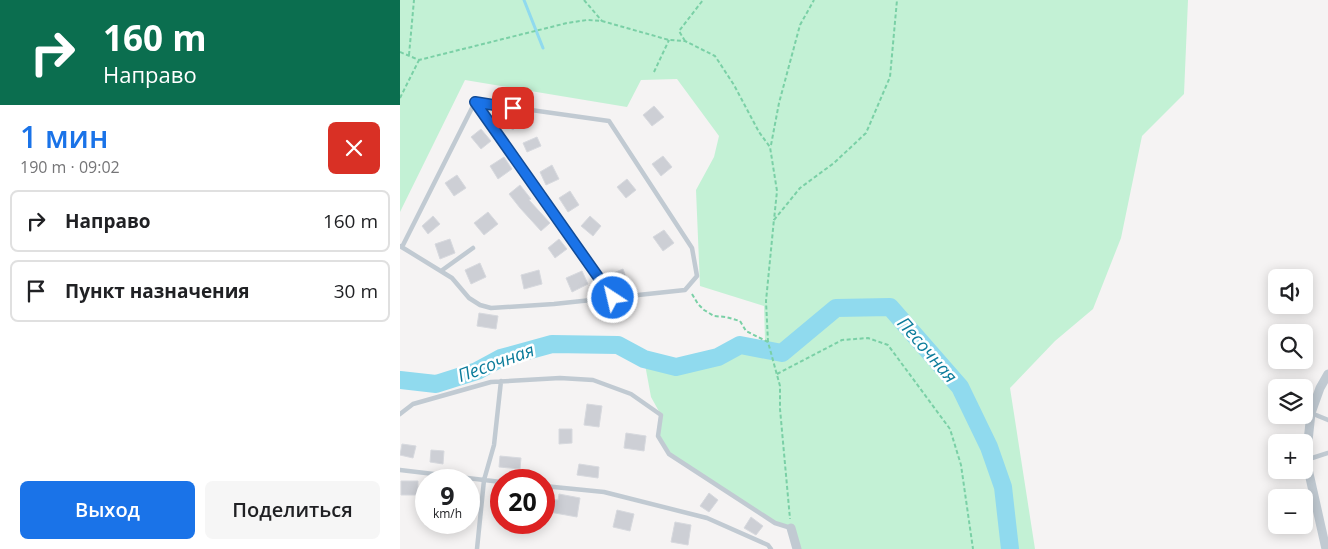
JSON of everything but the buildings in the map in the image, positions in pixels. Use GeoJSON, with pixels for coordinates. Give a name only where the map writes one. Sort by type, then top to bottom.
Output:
{"type":"FeatureCollection","features":[{"type":"Feature","properties":{"kind":"street"},"geometry":{"type":"LineString","coordinates":[[1313,407],[1320,388],[1328,374]]}},
{"type":"Feature","properties":{"kind":"street"},"geometry":{"type":"LineString","coordinates":[[1310,479],[1326,549]]}},
{"type":"Feature","properties":{"kind":"street"},"geometry":{"type":"LineString","coordinates":[[791,528],[797,549]]}},
{"type":"Feature","properties":{"kind":"lane"},"geometry":{"type":"LineString","coordinates":[[475,102],[609,121],[692,248],[697,276],[685,290],[554,304],[491,308],[480,305],[469,298],[452,278],[401,247],[475,102]]}},
{"type":"Feature","properties":{"kind":"lane"},"geometry":{"type":"LineString","coordinates":[[475,102],[613,298]]}},
{"type":"Feature","properties":{"kind":"lane"},"geometry":{"type":"LineString","coordinates":[[441,271],[473,248]]}},
{"type":"Feature","properties":{"kind":"lane"},"geometry":{"type":"LineString","coordinates":[[400,414],[412,404],[491,382],[560,378],[593,380],[631,394],[661,415],[658,436],[669,454],[775,522],[791,528]]}},
{"type":"Feature","properties":{"kind":"lane"},"geometry":{"type":"LineString","coordinates":[[477,549],[484,480],[494,445],[501,381]]}},
{"type":"Feature","properties":{"kind":"lane"},"geometry":{"type":"LineString","coordinates":[[1313,414],[1328,420]]}},
{"type":"Feature","properties":{"kind":"lane"},"geometry":{"type":"LineString","coordinates":[[1313,458],[1328,453]]}},
{"type":"Feature","properties":{"kind":"lane"},"geometry":{"type":"LineString","coordinates":[[400,470],[490,481]]}},
{"type":"Feature","properties":{"kind":"lane"},"geometry":{"type":"LineString","coordinates":[[555,487],[604,492],[707,518],[768,545],[771,549]]}},
{"type":"Feature","properties":{"kind":"path"},"geometry":{"type":"LineString","coordinates":[[409,55],[414,0]]}},
{"type":"Feature","properties":{"kind":"path"},"geometry":{"type":"LineString","coordinates":[[584,0],[602,21]]}},
{"type":"Feature","properties":{"kind":"path"},"geometry":{"type":"LineString","coordinates":[[685,41],[679,32],[703,0]]}},
{"type":"Feature","properties":{"kind":"path"},"geometry":{"type":"LineString","coordinates":[[791,528],[780,408],[780,386],[769,344],[766,301],[777,191],[770,147],[779,103],[800,25],[814,0]]}},
{"type":"Feature","properties":{"kind":"path"},"geometry":{"type":"LineString","coordinates":[[774,220],[800,188],[834,163],[866,133],[890,77],[896,0]]}},
{"type":"Feature","properties":{"kind":"path"},"geometry":{"type":"LineString","coordinates":[[400,52],[419,60],[567,22],[587,20],[602,21],[669,40],[685,41],[715,56],[734,85],[759,132],[770,147]]}},
{"type":"Feature","properties":{"kind":"path"},"geometry":{"type":"LineString","coordinates":[[654,72],[669,40]]}},
{"type":"Feature","properties":{"kind":"path"},"geometry":{"type":"LineString","coordinates":[[400,98],[419,60]]}},
{"type":"Feature","properties":{"kind":"path"},"geometry":{"type":"LineString","coordinates":[[685,290],[693,295],[704,310],[714,316],[726,317],[740,322],[746,331],[769,344]]}},
{"type":"Feature","properties":{"kind":"path"},"geometry":{"type":"LineString","coordinates":[[777,374],[842,340],[868,338],[888,345],[950,429],[961,465],[973,549]]}},
{"type":"Feature","properties":{"kind":"green space"},"geometry":{"type":"Polygon","coordinates":[[[400,0],[1188,0],[1184,94],[1142,136],[1121,238],[1093,309],[1055,341],[1010,388],[1035,549],[797,549],[791,528],[775,523],[669,454],[658,436],[661,415],[651,397],[644,359],[676,367],[718,357],[740,345],[765,340],[764,306],[700,286],[696,190],[714,157],[719,136],[677,79],[641,80],[627,107],[465,80],[400,212],[400,0]]]}},
{"type":"Feature","properties":{"kind":"waterway"},"geometry":{"type":"LineString","coordinates":[[524,0],[543,48]]}},
{"type":"Feature","properties":{"kind":"waterway","name":"Песочная"},"geometry":{"type":"LineString","coordinates":[[400,380],[436,384],[477,371],[501,358],[552,344],[618,345],[644,359],[676,367],[718,357],[740,345],[782,353],[836,308],[890,307],[960,387],[989,447],[1003,487],[1010,549]]}},
{"type":"Feature","properties":{"kind":"route"},"geometry":{"type":"LineString","coordinates":[[513,108],[475,102],[613,298]]}}]}
